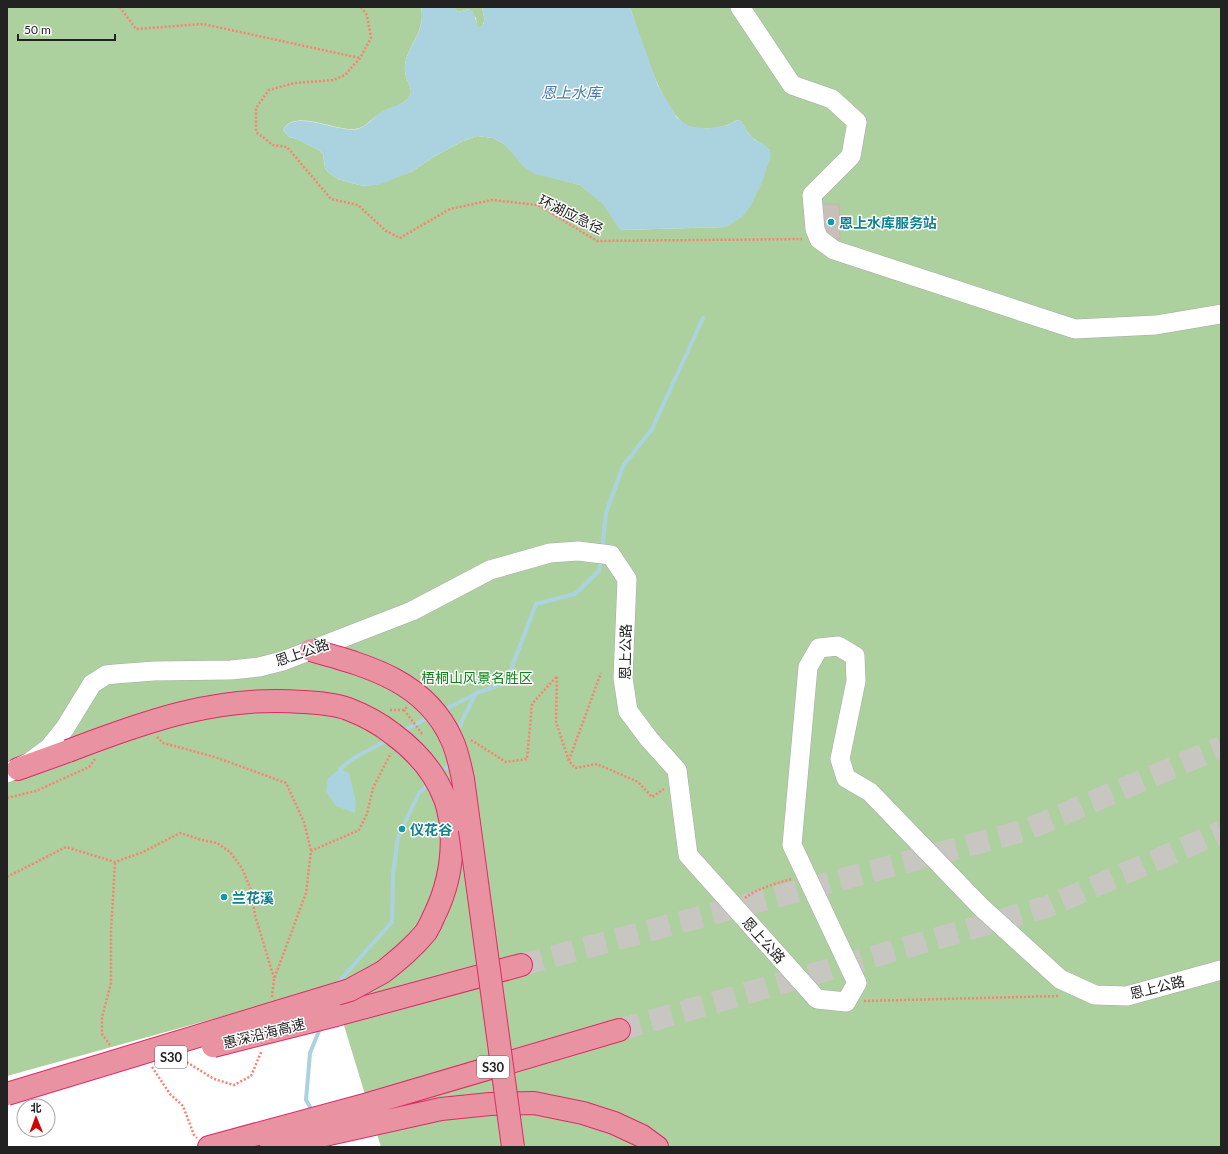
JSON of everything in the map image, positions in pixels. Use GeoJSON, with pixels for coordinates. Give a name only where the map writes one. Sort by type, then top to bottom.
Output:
{"type":"FeatureCollection","features":[{"type":"Feature","properties":{"kind":"highway"},"geometry":{"type":"LineString","coordinates":[[311,650],[378,670],[396,680],[429,705],[442,722],[452,740],[459,760],[463,779],[513,1147]]}},
{"type":"Feature","properties":{"kind":"highway"},"geometry":{"type":"LineString","coordinates":[[7,1094],[350,990],[383,972],[402,957],[427,931],[442,900],[449,872],[453,843],[451,823],[445,799],[434,777],[423,760],[405,742],[369,718],[347,708],[319,703],[294,701],[248,702],[222,704],[192,710],[128,728],[12,771]]}},
{"type":"Feature","properties":{"kind":"highway","name":"惠深沿海高速"},"geometry":{"type":"LineString","coordinates":[[7,1098],[336,1015],[520,965]]}},
{"type":"Feature","properties":{"kind":"highway","name":"S30"},"geometry":{"type":"LineString","coordinates":[[203,1143],[369,1114],[619,1030]]}},
{"type":"Feature","properties":{"kind":"highway"},"geometry":{"type":"LineString","coordinates":[[271,1147],[369,1114],[490,1104],[534,1103],[583,1113],[614,1123],[642,1136],[657,1147]]}},
{"type":"Feature","properties":{"kind":"street"},"geometry":{"type":"LineString","coordinates":[[740,7],[792,85],[832,99],[857,122],[851,156],[812,195],[815,229],[819,239],[834,250],[1075,329],[1156,326],[1221,314]]}},
{"type":"Feature","properties":{"kind":"street","name":"恩上公路"},"geometry":{"type":"LineString","coordinates":[[12,771],[41,755],[58,739],[92,684],[102,677],[115,674],[146,671],[231,670],[259,667],[311,650],[412,611],[490,570],[550,553],[578,551],[611,555],[627,579],[623,678],[628,711],[649,739],[677,770],[688,855],[816,999],[846,1002],[858,983],[792,845],[808,667],[819,648],[838,646],[855,656],[856,681],[840,758],[846,778],[870,792],[981,908],[1060,979],[1095,995],[1127,996],[1221,970]]}},
{"type":"Feature","properties":{"kind":"path"},"geometry":{"type":"LineString","coordinates":[[120,7],[136,29],[203,24],[360,58]]}},
{"type":"Feature","properties":{"kind":"path","name":"环湖应急径"},"geometry":{"type":"LineString","coordinates":[[361,7],[368,15],[371,38],[360,58],[345,75],[334,80],[296,83],[269,90],[256,108],[256,132],[273,145],[287,147],[330,199],[358,205],[386,230],[400,238],[450,209],[492,200],[538,205],[597,241],[819,239]]}},
{"type":"Feature","properties":{"kind":"path"},"geometry":{"type":"LineString","coordinates":[[569,761],[601,673]]}},
{"type":"Feature","properties":{"kind":"path"},"geometry":{"type":"LineString","coordinates":[[465,737],[506,762],[527,759],[532,704],[557,676],[556,722],[569,761],[575,768],[597,764],[638,782],[652,797],[666,788]]}},
{"type":"Feature","properties":{"kind":"path"},"geometry":{"type":"LineString","coordinates":[[388,710],[404,710],[423,736]]}},
{"type":"Feature","properties":{"kind":"path"},"geometry":{"type":"LineString","coordinates":[[153,734],[163,743],[215,757],[286,783],[304,822],[311,851],[306,893],[274,979],[271,1000]]}},
{"type":"Feature","properties":{"kind":"path"},"geometry":{"type":"LineString","coordinates":[[311,851],[359,830],[367,814],[373,788],[390,754],[396,750]]}},
{"type":"Feature","properties":{"kind":"path"},"geometry":{"type":"LineString","coordinates":[[7,798],[36,791],[89,767],[97,757]]}},
{"type":"Feature","properties":{"kind":"path"},"geometry":{"type":"LineString","coordinates":[[7,877],[66,846],[115,862],[143,852],[180,833],[217,843],[230,852],[242,868],[251,890],[255,915],[274,979]]}},
{"type":"Feature","properties":{"kind":"path"},"geometry":{"type":"LineString","coordinates":[[110,1045],[102,1034],[102,1017],[111,983],[115,862]]}},
{"type":"Feature","properties":{"kind":"path"},"geometry":{"type":"LineString","coordinates":[[734,907],[751,894],[779,883],[794,879],[809,880]]}},
{"type":"Feature","properties":{"kind":"path"},"geometry":{"type":"LineString","coordinates":[[846,1002],[1067,996]]}},
{"type":"Feature","properties":{"kind":"path"},"geometry":{"type":"LineString","coordinates":[[178,1056],[214,1079],[234,1085],[251,1076],[262,1049]]}},
{"type":"Feature","properties":{"kind":"path"},"geometry":{"type":"LineString","coordinates":[[150,1064],[170,1094],[182,1106],[194,1135],[203,1143]]}},
{"type":"Feature","properties":{"kind":"green space","name":"梧桐山风景名胜区"},"geometry":{"type":"Polygon","coordinates":[[[7,7],[421,7],[421,25],[405,63],[405,74],[411,91],[411,94],[407,100],[381,113],[365,125],[355,129],[347,129],[316,122],[296,121],[289,124],[283,130],[289,137],[297,139],[319,150],[323,154],[325,168],[338,179],[368,186],[411,172],[435,156],[463,141],[477,136],[493,138],[504,144],[550,177],[580,185],[603,203],[621,230],[726,227],[770,151],[751,137],[742,122],[738,120],[728,125],[704,129],[691,127],[681,121],[671,109],[653,74],[630,7],[1221,7],[1221,1147],[7,1147],[7,7]]]}},
{"type":"Feature","properties":{"kind":"green space"},"geometry":{"type":"Polygon","coordinates":[[[453,7],[482,7],[484,17],[483,25],[481,27],[477,27],[476,18],[469,9],[458,12],[453,7]]]}},
{"type":"Feature","properties":{"kind":"water","name":"恩上水库"},"geometry":{"type":"Polygon","coordinates":[[[421,7],[453,7],[458,12],[469,9],[473,11],[478,27],[481,27],[484,22],[482,7],[630,7],[658,86],[677,118],[689,126],[705,129],[728,125],[738,120],[742,122],[748,133],[755,140],[765,145],[770,151],[770,158],[763,180],[750,207],[742,217],[726,227],[620,230],[603,204],[580,185],[535,174],[524,167],[504,144],[493,138],[477,136],[463,141],[435,156],[411,172],[378,185],[359,185],[338,179],[325,168],[323,154],[319,150],[297,139],[289,137],[283,130],[289,124],[297,121],[307,121],[350,130],[358,129],[365,126],[386,109],[401,104],[407,100],[411,94],[411,91],[405,74],[405,63],[421,25],[421,7]]]}},
{"type":"Feature","properties":{"kind":"water"},"geometry":{"type":"Polygon","coordinates":[[[340,769],[349,773],[356,802],[355,813],[336,806],[326,791],[328,778],[340,769]]]}},
{"type":"Feature","properties":{"kind":"pier"},"geometry":{"type":"Polygon","coordinates":[[[332,986],[381,1147],[7,1147],[7,1076],[332,986]]]}},
{"type":"Feature","properties":{"kind":"building","name":"恩上水库服务站"},"geometry":{"type":"Polygon","coordinates":[[[822,204],[839,204],[840,239],[822,240],[822,204]]]}},
{"type":"Feature","properties":{"kind":"waterway"},"geometry":{"type":"LineString","coordinates":[[602,550],[606,513],[623,466],[652,429],[703,318]]}},
{"type":"Feature","properties":{"kind":"waterway"},"geometry":{"type":"LineString","coordinates":[[457,734],[476,693],[506,683],[536,604],[575,594],[599,571],[601,558]]}},
{"type":"Feature","properties":{"kind":"waterway"},"geometry":{"type":"LineString","coordinates":[[442,711],[475,694]]}},
{"type":"Feature","properties":{"kind":"waterway"},"geometry":{"type":"LineString","coordinates":[[401,732],[431,716]]}},
{"type":"Feature","properties":{"kind":"waterway"},"geometry":{"type":"LineString","coordinates":[[340,769],[351,760],[389,739]]}},
{"type":"Feature","properties":{"kind":"waterway"},"geometry":{"type":"LineString","coordinates":[[441,773],[448,766],[450,760]]}},
{"type":"Feature","properties":{"kind":"waterway"},"geometry":{"type":"LineString","coordinates":[[337,987],[340,980],[392,922],[393,875],[398,837],[419,793],[430,783]]}},
{"type":"Feature","properties":{"kind":"waterway"},"geometry":{"type":"LineString","coordinates":[[313,1112],[306,1100],[310,1053],[321,1026]]}},
{"type":"Feature","properties":{"kind":"tunnel"},"geometry":{"type":"LineString","coordinates":[[521,965],[1026,830],[1221,747]]}},
{"type":"Feature","properties":{"kind":"tunnel"},"geometry":{"type":"LineString","coordinates":[[619,1030],[1049,906],[1221,832]]}},
{"type":"Feature","properties":{"kind":"place","name":"恩上水库服务站"},"geometry":{"type":"Point","coordinates":[831,222]}},
{"type":"Feature","properties":{"kind":"place","name":"仪花谷"},"geometry":{"type":"Point","coordinates":[402,829]}},
{"type":"Feature","properties":{"kind":"place","name":"兰花溪"},"geometry":{"type":"Point","coordinates":[224,897]}}]}
